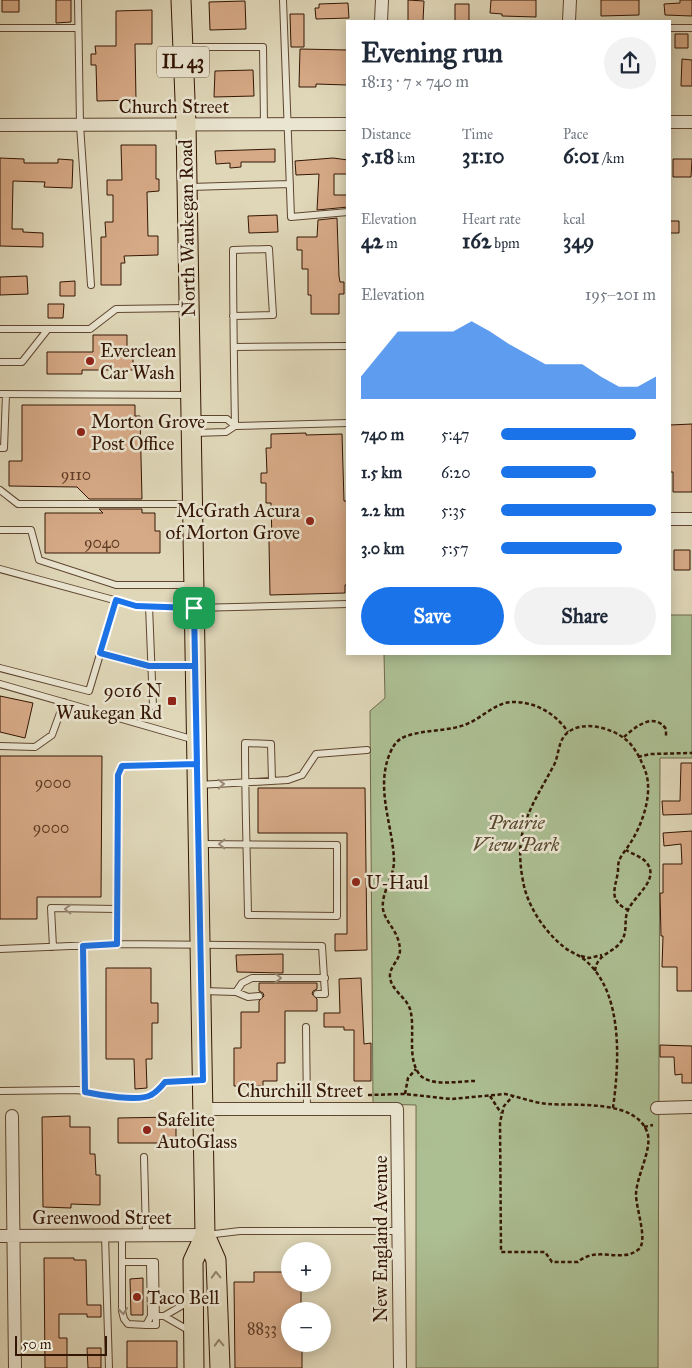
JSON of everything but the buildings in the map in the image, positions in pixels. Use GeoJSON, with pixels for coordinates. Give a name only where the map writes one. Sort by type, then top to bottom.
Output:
{"type":"FeatureCollection","features":[{"type":"Feature","properties":{"kind":"main road","name":"North Waukegan Road"},"geometry":{"type":"LineString","coordinates":[[181,0],[186,124],[205,1235],[216,1260],[220,1368]]}},
{"type":"Feature","properties":{"kind":"main road","name":"North Waukegan Road"},"geometry":{"type":"LineString","coordinates":[[194,1368],[193,1261],[205,1235]]}},
{"type":"Feature","properties":{"kind":"street"},"geometry":{"type":"LineString","coordinates":[[381,20],[382,0]]}},
{"type":"Feature","properties":{"kind":"street"},"geometry":{"type":"LineString","coordinates":[[569,20],[570,0]]}},
{"type":"Feature","properties":{"kind":"street"},"geometry":{"type":"LineString","coordinates":[[671,122],[692,122]]}},
{"type":"Feature","properties":{"kind":"street","name":"Church Street"},"geometry":{"type":"LineString","coordinates":[[0,125],[346,124]]}},
{"type":"Feature","properties":{"kind":"street"},"geometry":{"type":"LineString","coordinates":[[671,519],[692,519]]}},
{"type":"Feature","properties":{"kind":"street"},"geometry":{"type":"LineString","coordinates":[[658,1108],[692,1107]]}},
{"type":"Feature","properties":{"kind":"street","name":"Churchill Street"},"geometry":{"type":"LineString","coordinates":[[203,1109],[398,1109]]}},
{"type":"Feature","properties":{"kind":"street","name":"New England Avenue"},"geometry":{"type":"LineString","coordinates":[[398,1109],[400,1368]]}},
{"type":"Feature","properties":{"kind":"street"},"geometry":{"type":"LineString","coordinates":[[12,1116],[14,1368]]}},
{"type":"Feature","properties":{"kind":"street","name":"Greenwood Street"},"geometry":{"type":"LineString","coordinates":[[0,1236],[205,1235]]}},
{"type":"Feature","properties":{"kind":"lane"},"geometry":{"type":"LineString","coordinates":[[78,0],[80,125],[91,285]]}},
{"type":"Feature","properties":{"kind":"lane"},"geometry":{"type":"LineString","coordinates":[[283,0],[292,218],[346,212]]}},
{"type":"Feature","properties":{"kind":"lane"},"geometry":{"type":"LineString","coordinates":[[0,28],[78,28]]}},
{"type":"Feature","properties":{"kind":"lane"},"geometry":{"type":"LineString","coordinates":[[671,28],[692,28]]}},
{"type":"Feature","properties":{"kind":"lane"},"geometry":{"type":"LineString","coordinates":[[183,47],[263,47],[264,124]]}},
{"type":"Feature","properties":{"kind":"lane"},"geometry":{"type":"LineString","coordinates":[[186,187],[290,184]]}},
{"type":"Feature","properties":{"kind":"lane"},"geometry":{"type":"LineString","coordinates":[[233,316],[273,315],[269,249],[232,250],[233,316],[234,347],[235,426]]}},
{"type":"Feature","properties":{"kind":"lane"},"geometry":{"type":"LineString","coordinates":[[0,329],[90,329],[116,310],[188,308]]}},
{"type":"Feature","properties":{"kind":"lane"},"geometry":{"type":"LineString","coordinates":[[0,362],[22,362],[48,329]]}},
{"type":"Feature","properties":{"kind":"lane"},"geometry":{"type":"LineString","coordinates":[[234,347],[346,346]]}},
{"type":"Feature","properties":{"kind":"lane"},"geometry":{"type":"LineString","coordinates":[[0,448],[4,448],[3,394],[190,395]]}},
{"type":"Feature","properties":{"kind":"lane"},"geometry":{"type":"LineString","coordinates":[[190,426],[227,419],[235,426]]}},
{"type":"Feature","properties":{"kind":"lane"},"geometry":{"type":"LineString","coordinates":[[190,426],[226,432],[235,426],[346,423]]}},
{"type":"Feature","properties":{"kind":"lane"},"geometry":{"type":"LineString","coordinates":[[0,490],[18,504],[192,504]]}},
{"type":"Feature","properties":{"kind":"lane"},"geometry":{"type":"LineString","coordinates":[[0,530],[31,530],[39,560],[116,585],[194,585]]}},
{"type":"Feature","properties":{"kind":"lane"},"geometry":{"type":"LineString","coordinates":[[0,569],[136,606],[194,608],[346,604]]}},
{"type":"Feature","properties":{"kind":"lane"},"geometry":{"type":"LineString","coordinates":[[0,668],[89,691],[116,600]]}},
{"type":"Feature","properties":{"kind":"lane"},"geometry":{"type":"LineString","coordinates":[[149,606],[153,706]]}},
{"type":"Feature","properties":{"kind":"lane"},"geometry":{"type":"LineString","coordinates":[[100,653],[152,666],[195,666]]}},
{"type":"Feature","properties":{"kind":"lane"},"geometry":{"type":"LineString","coordinates":[[0,684],[196,740]]}},
{"type":"Feature","properties":{"kind":"lane"},"geometry":{"type":"LineString","coordinates":[[0,746],[35,747],[41,743],[52,735],[64,702]]}},
{"type":"Feature","properties":{"kind":"lane"},"geometry":{"type":"LineString","coordinates":[[198,844],[246,844],[337,845],[337,916],[248,915],[246,844],[245,743],[271,744],[272,781]]}},
{"type":"Feature","properties":{"kind":"lane"},"geometry":{"type":"LineString","coordinates":[[197,785],[288,780],[302,775],[316,754],[367,750]]}},
{"type":"Feature","properties":{"kind":"lane"},"geometry":{"type":"LineString","coordinates":[[117,944],[118,775],[122,766],[197,764]]}},
{"type":"Feature","properties":{"kind":"lane"},"geometry":{"type":"LineString","coordinates":[[53,947],[52,908],[117,909]]}},
{"type":"Feature","properties":{"kind":"lane"},"geometry":{"type":"LineString","coordinates":[[0,949],[117,944],[322,946],[325,994],[317,994]]}},
{"type":"Feature","properties":{"kind":"lane"},"geometry":{"type":"LineString","coordinates":[[83,946],[85,1092]]}},
{"type":"Feature","properties":{"kind":"lane"},"geometry":{"type":"LineString","coordinates":[[236,992],[242,983],[252,978],[325,978]]}},
{"type":"Feature","properties":{"kind":"lane"},"geometry":{"type":"LineString","coordinates":[[201,991],[236,992],[248,997],[259,996]]}},
{"type":"Feature","properties":{"kind":"lane"},"geometry":{"type":"LineString","coordinates":[[306,1027],[307,1109]]}},
{"type":"Feature","properties":{"kind":"lane"},"geometry":{"type":"LineString","coordinates":[[0,1091],[78,1090],[110,1098],[149,1097],[158,1091],[165,1082],[203,1080]]}},
{"type":"Feature","properties":{"kind":"lane"},"geometry":{"type":"LineString","coordinates":[[144,1157],[146,1235]]}},
{"type":"Feature","properties":{"kind":"lane"},"geometry":{"type":"LineString","coordinates":[[205,1235],[240,1232],[398,1231]]}},
{"type":"Feature","properties":{"kind":"lane"},"geometry":{"type":"LineString","coordinates":[[105,1235],[108,1368]]}},
{"type":"Feature","properties":{"kind":"lane"},"geometry":{"type":"LineString","coordinates":[[122,1235],[122,1262],[124,1319],[128,1324],[156,1325],[160,1316],[155,1262],[122,1262]]}},
{"type":"Feature","properties":{"kind":"lane"},"geometry":{"type":"LineString","coordinates":[[146,1325],[151,1316],[150,1262]]}},
{"type":"Feature","properties":{"kind":"lane"},"geometry":{"type":"LineString","coordinates":[[160,1316],[193,1299]]}},
{"type":"Feature","properties":{"kind":"lane"},"geometry":{"type":"LineString","coordinates":[[160,1316],[194,1333]]}},
{"type":"Feature","properties":{"kind":"path"},"geometry":{"type":"LineString","coordinates":[[474,1081],[431,1081],[424,1078],[416,1069],[414,1065],[410,1009],[391,984],[392,968],[399,955],[398,938],[383,908],[385,892],[391,879],[394,863],[392,836],[384,798],[389,755],[393,746],[403,737],[466,725],[497,707],[510,702],[546,710],[560,721],[568,732]]}},
{"type":"Feature","properties":{"kind":"path"},"geometry":{"type":"LineString","coordinates":[[624,737],[642,724],[656,720],[662,723],[666,729],[666,736]]}},
{"type":"Feature","properties":{"kind":"path"},"geometry":{"type":"LineString","coordinates":[[613,1108],[617,1077],[616,1026],[609,998],[595,971],[578,956],[556,941],[541,921],[528,899],[521,865],[522,830],[526,816],[554,765],[562,738],[575,728],[590,726],[624,737],[638,757],[647,776],[647,800],[642,818],[618,862],[618,873],[613,888],[618,903],[628,910]]}},
{"type":"Feature","properties":{"kind":"path"},"geometry":{"type":"LineString","coordinates":[[638,757],[650,754],[692,753]]}},
{"type":"Feature","properties":{"kind":"path"},"geometry":{"type":"LineString","coordinates":[[595,971],[598,960],[620,943],[627,927],[628,910],[647,885],[650,869],[646,862],[625,850]]}},
{"type":"Feature","properties":{"kind":"path"},"geometry":{"type":"LineString","coordinates":[[578,956],[589,958],[604,954]]}},
{"type":"Feature","properties":{"kind":"path"},"geometry":{"type":"LineString","coordinates":[[405,1094],[408,1078],[416,1069]]}},
{"type":"Feature","properties":{"kind":"path"},"geometry":{"type":"LineString","coordinates":[[368,1095],[405,1094],[451,1099],[489,1095],[513,1096],[548,1104],[613,1108],[634,1116],[644,1127],[648,1136],[648,1145],[638,1178],[636,1192],[636,1206],[644,1235],[643,1242],[636,1252],[626,1254],[591,1254],[578,1262],[552,1262],[545,1252],[501,1252],[501,1113],[504,1106],[513,1096]]}},
{"type":"Feature","properties":{"kind":"path"},"geometry":{"type":"LineString","coordinates":[[489,1095],[501,1113]]}},
{"type":"Feature","properties":{"kind":"path"},"geometry":{"type":"LineString","coordinates":[[644,1127],[653,1124]]}},
{"type":"Feature","properties":{"kind":"green space","name":"Prairie View Park"},"geometry":{"type":"Polygon","coordinates":[[[671,615],[692,615],[692,758],[660,758],[658,1368],[416,1368],[416,1105],[373,1104],[370,711],[385,698],[384,655],[671,655],[671,615]]]}},
{"type":"Feature","properties":{"kind":"place","name":"Everclean Car Wash"},"geometry":{"type":"Point","coordinates":[90,361]}},
{"type":"Feature","properties":{"kind":"place","name":"Morton Grove Post Office"},"geometry":{"type":"Point","coordinates":[81,432]}},
{"type":"Feature","properties":{"kind":"place","name":"McGrath Acura of Morton Grove"},"geometry":{"type":"Point","coordinates":[310,521]}},
{"type":"Feature","properties":{"kind":"place","name":"9016 N Waukegan Rd"},"geometry":{"type":"Point","coordinates":[172,701]}},
{"type":"Feature","properties":{"kind":"place","name":"U-Haul"},"geometry":{"type":"Point","coordinates":[356,882]}},
{"type":"Feature","properties":{"kind":"place","name":"Safelite AutoGlass"},"geometry":{"type":"Point","coordinates":[147,1130]}},
{"type":"Feature","properties":{"kind":"place","name":"Taco Bell"},"geometry":{"type":"Point","coordinates":[137,1297]}},
{"type":"Feature","properties":{"kind":"route"},"geometry":{"type":"LineString","coordinates":[[194,608],[136,606],[116,600],[100,653],[149,666],[195,666],[200,946],[203,1080],[165,1082],[158,1091],[149,1097],[110,1098],[85,1092],[83,946],[117,944],[118,775],[122,766],[197,764],[194,608]]}}]}
